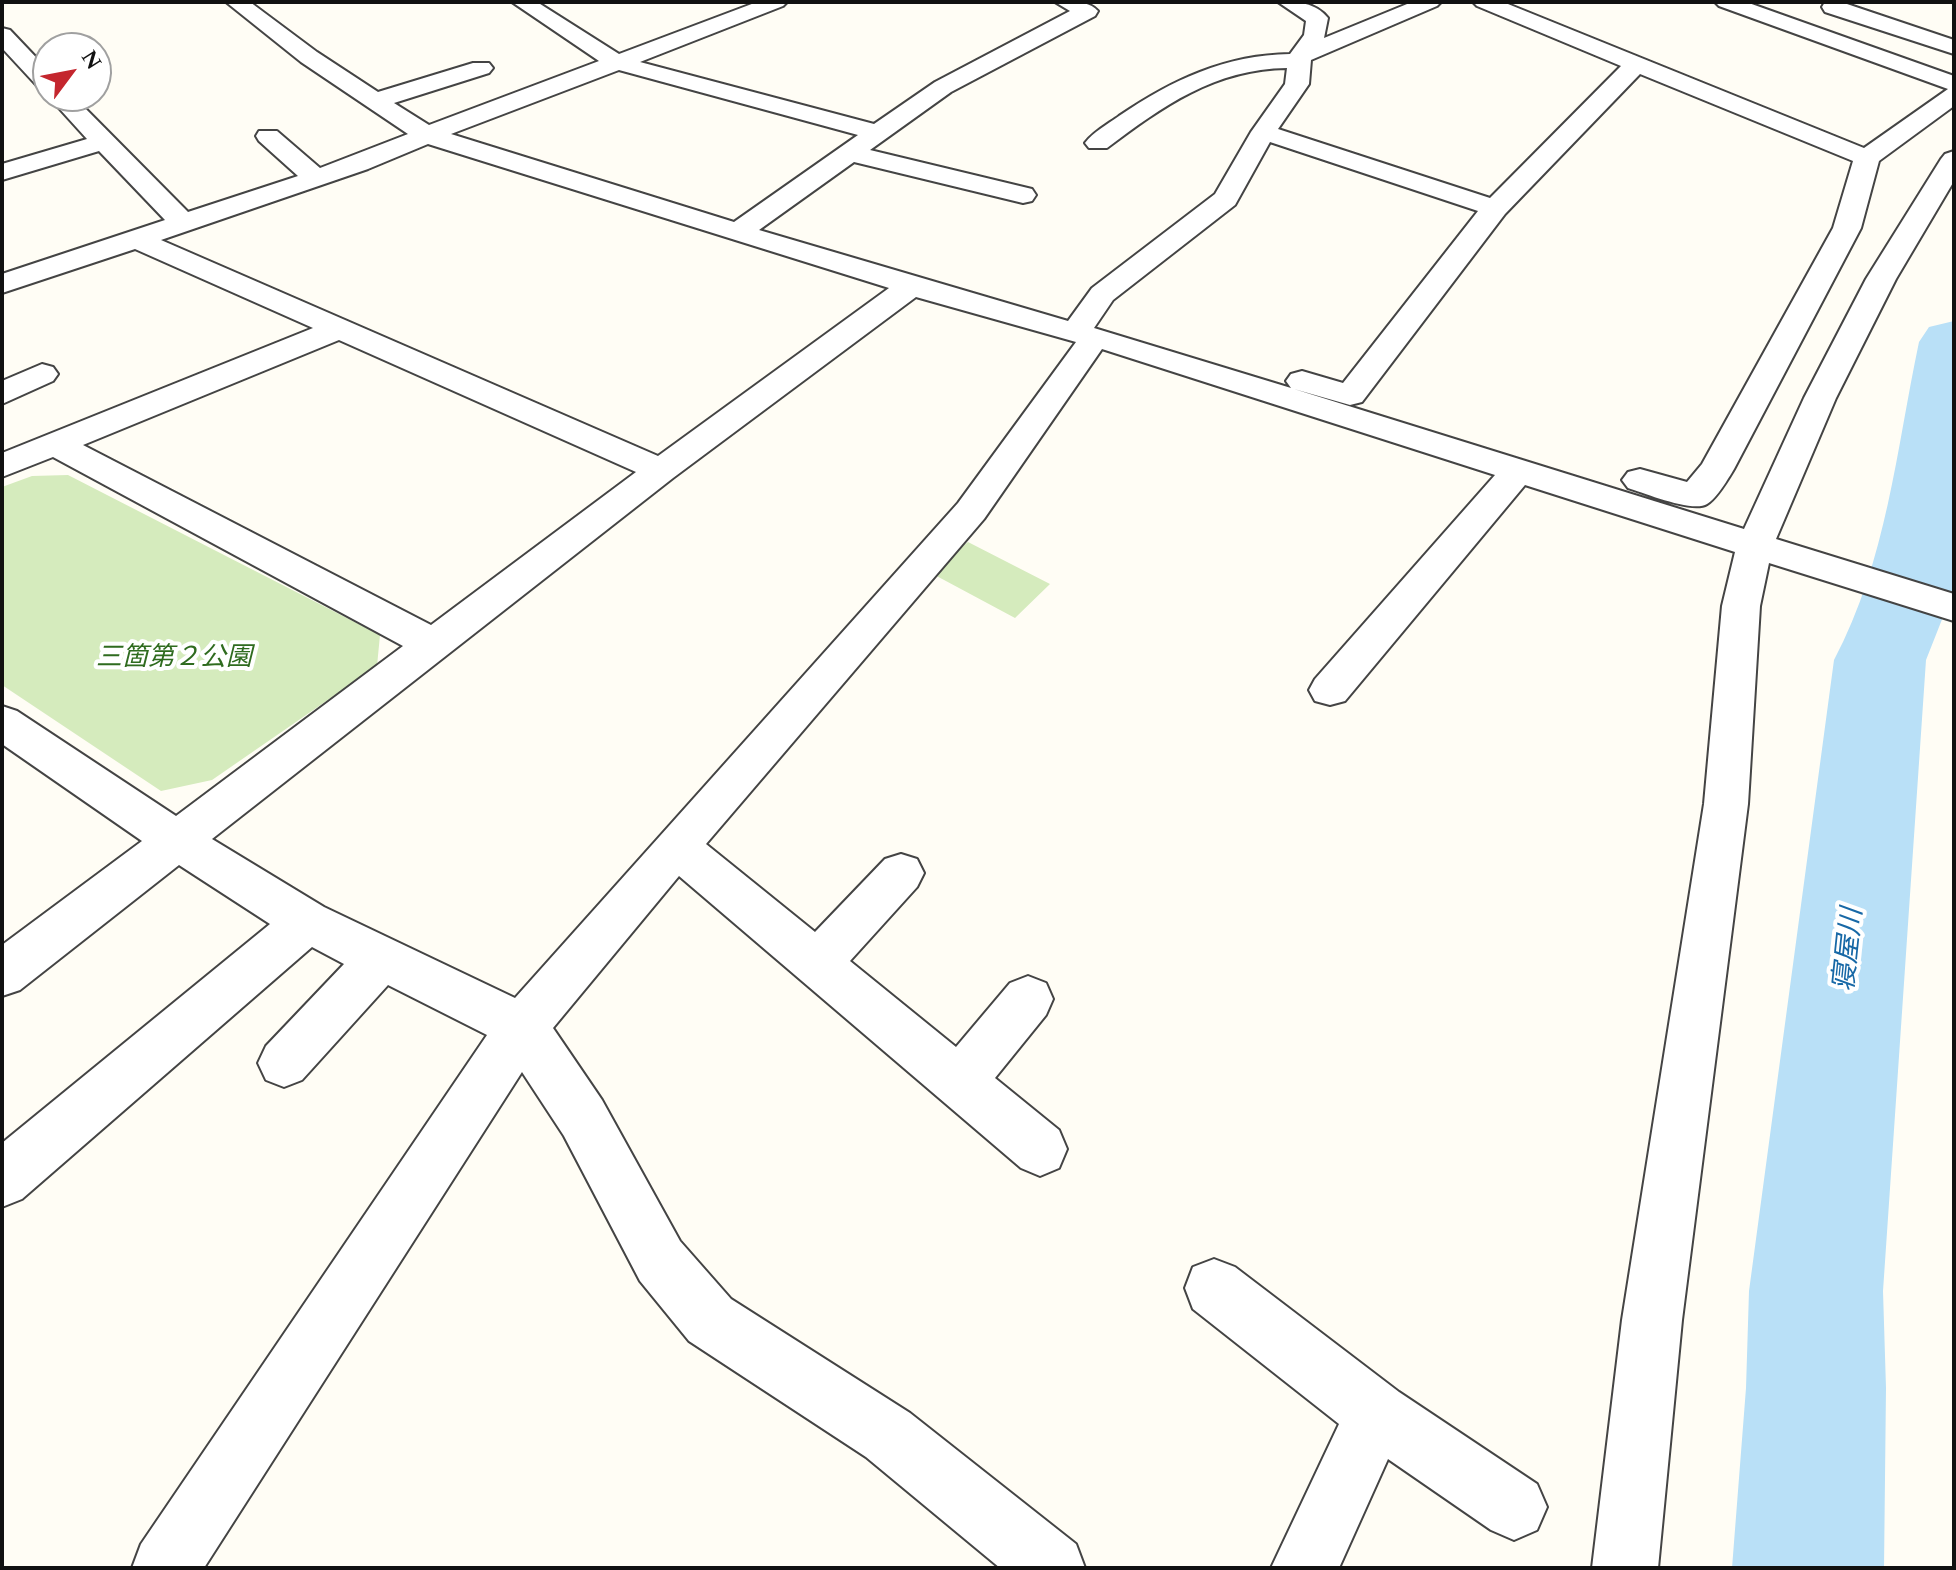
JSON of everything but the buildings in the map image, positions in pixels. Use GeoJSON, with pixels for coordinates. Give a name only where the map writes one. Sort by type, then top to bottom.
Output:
{"type":"FeatureCollection","features":[{"type":"Feature","properties":{"kind":"street"},"geometry":{"type":"LineString","coordinates":[[237,2],[309,57],[427,135],[911,286],[1097,339],[1954,608]]}},
{"type":"Feature","properties":{"kind":"street"},"geometry":{"type":"LineString","coordinates":[[523,2],[616,62],[878,133]]}},
{"type":"Feature","properties":{"kind":"street"},"geometry":{"type":"LineString","coordinates":[[718,2],[746,13]]}},
{"type":"Feature","properties":{"kind":"street"},"geometry":{"type":"LineString","coordinates":[[2,284],[316,178],[776,2]]}},
{"type":"Feature","properties":{"kind":"street"},"geometry":{"type":"LineString","coordinates":[[738,232],[970,70],[1087,11],[1066,2]]}},
{"type":"Feature","properties":{"kind":"street"},"geometry":{"type":"LineString","coordinates":[[165,1568],[522,1027],[676,846],[971,511],[1097,339],[1102,294],[1226,199],[1263,132],[1297,84],[1300,58],[1315,35],[1317,18],[1289,2]]}},
{"type":"Feature","properties":{"kind":"street"},"geometry":{"type":"LineString","coordinates":[[1098,143],[1144,109],[1191,83],[1241,64],[1300,58],[1430,2]]}},
{"type":"Feature","properties":{"kind":"street"},"geometry":{"type":"LineString","coordinates":[[1484,2],[1867,158]]}},
{"type":"Feature","properties":{"kind":"street"},"geometry":{"type":"LineString","coordinates":[[1726,2],[1954,84]]}},
{"type":"Feature","properties":{"kind":"street"},"geometry":{"type":"LineString","coordinates":[[1833,7],[1954,47]]}},
{"type":"Feature","properties":{"kind":"street"},"geometry":{"type":"LineString","coordinates":[[2,35],[32,67]]}},
{"type":"Feature","properties":{"kind":"street"},"geometry":{"type":"LineString","coordinates":[[1350,395],[1495,208],[1635,65]]}},
{"type":"Feature","properties":{"kind":"street"},"geometry":{"type":"LineString","coordinates":[[375,101],[481,68]]}},
{"type":"Feature","properties":{"kind":"street"},"geometry":{"type":"LineString","coordinates":[[1097,339],[1170,343],[1695,496],[1717,469],[1847,228],[1867,158],[1954,95]]}},
{"type":"Feature","properties":{"kind":"street"},"geometry":{"type":"LineString","coordinates":[[75,112],[184,224]]}},
{"type":"Feature","properties":{"kind":"street"},"geometry":{"type":"LineString","coordinates":[[1263,132],[1495,208]]}},
{"type":"Feature","properties":{"kind":"street"},"geometry":{"type":"LineString","coordinates":[[268,136],[316,178]]}},
{"type":"Feature","properties":{"kind":"street"},"geometry":{"type":"LineString","coordinates":[[2,172],[103,142]]}},
{"type":"Feature","properties":{"kind":"street"},"geometry":{"type":"LineString","coordinates":[[850,153],[1023,195]]}},
{"type":"Feature","properties":{"kind":"street"},"geometry":{"type":"LineString","coordinates":[[1625,1568],[1652,1320],[1726,804],[1741,606],[1777,550],[1820,398],[1881,279],[1953,163]]}},
{"type":"Feature","properties":{"kind":"street"},"geometry":{"type":"LineString","coordinates":[[136,239],[661,470]]}},
{"type":"Feature","properties":{"kind":"street"},"geometry":{"type":"LineString","coordinates":[[2,974],[661,470],[911,286]]}},
{"type":"Feature","properties":{"kind":"street"},"geometry":{"type":"LineString","coordinates":[[2,466],[339,329]]}},
{"type":"Feature","properties":{"kind":"street"},"geometry":{"type":"LineString","coordinates":[[2,394],[42,374]]}},
{"type":"Feature","properties":{"kind":"street"},"geometry":{"type":"LineString","coordinates":[[56,445],[435,645]]}},
{"type":"Feature","properties":{"kind":"street"},"geometry":{"type":"LineString","coordinates":[[1330,690],[1519,470]]}},
{"type":"Feature","properties":{"kind":"street"},"geometry":{"type":"LineString","coordinates":[[2,722],[178,841],[307,922],[522,1027],[583,1118],[660,1261],[710,1320],[888,1435],[1052,1568]]}},
{"type":"Feature","properties":{"kind":"street"},"geometry":{"type":"LineString","coordinates":[[676,846],[1040,1149]]}},
{"type":"Feature","properties":{"kind":"street"},"geometry":{"type":"LineString","coordinates":[[817,963],[901,873]]}},
{"type":"Feature","properties":{"kind":"street"},"geometry":{"type":"LineString","coordinates":[[2,1179],[307,922]]}},
{"type":"Feature","properties":{"kind":"street"},"geometry":{"type":"LineString","coordinates":[[284,1063],[381,958]]}},
{"type":"Feature","properties":{"kind":"street"},"geometry":{"type":"LineString","coordinates":[[960,1082],[1028,999]]}},
{"type":"Feature","properties":{"kind":"street"},"geometry":{"type":"LineString","coordinates":[[1214,1288],[1377,1414],[1514,1507]]}},
{"type":"Feature","properties":{"kind":"street"},"geometry":{"type":"LineString","coordinates":[[1304,1568],[1377,1414]]}},
{"type":"Feature","properties":{"kind":"green space","name":"三箇第２公園"},"geometry":{"type":"Polygon","coordinates":[[[68,475],[380,635],[377,666],[212,780],[161,791],[2,685],[2,487],[32,476],[68,475]]]}},
{"type":"Feature","properties":{"kind":"green space"},"geometry":{"type":"Polygon","coordinates":[[[968,542],[1050,584],[1015,618],[931,573],[968,542]]]}},
{"type":"Feature","properties":{"kind":"waterway","name":"寝屋川"},"geometry":{"type":"LineString","coordinates":[[1808,1568],[1816,1388],[1816,1291],[1880,660],[1898,624],[1922,546],[1954,342]]}}]}
